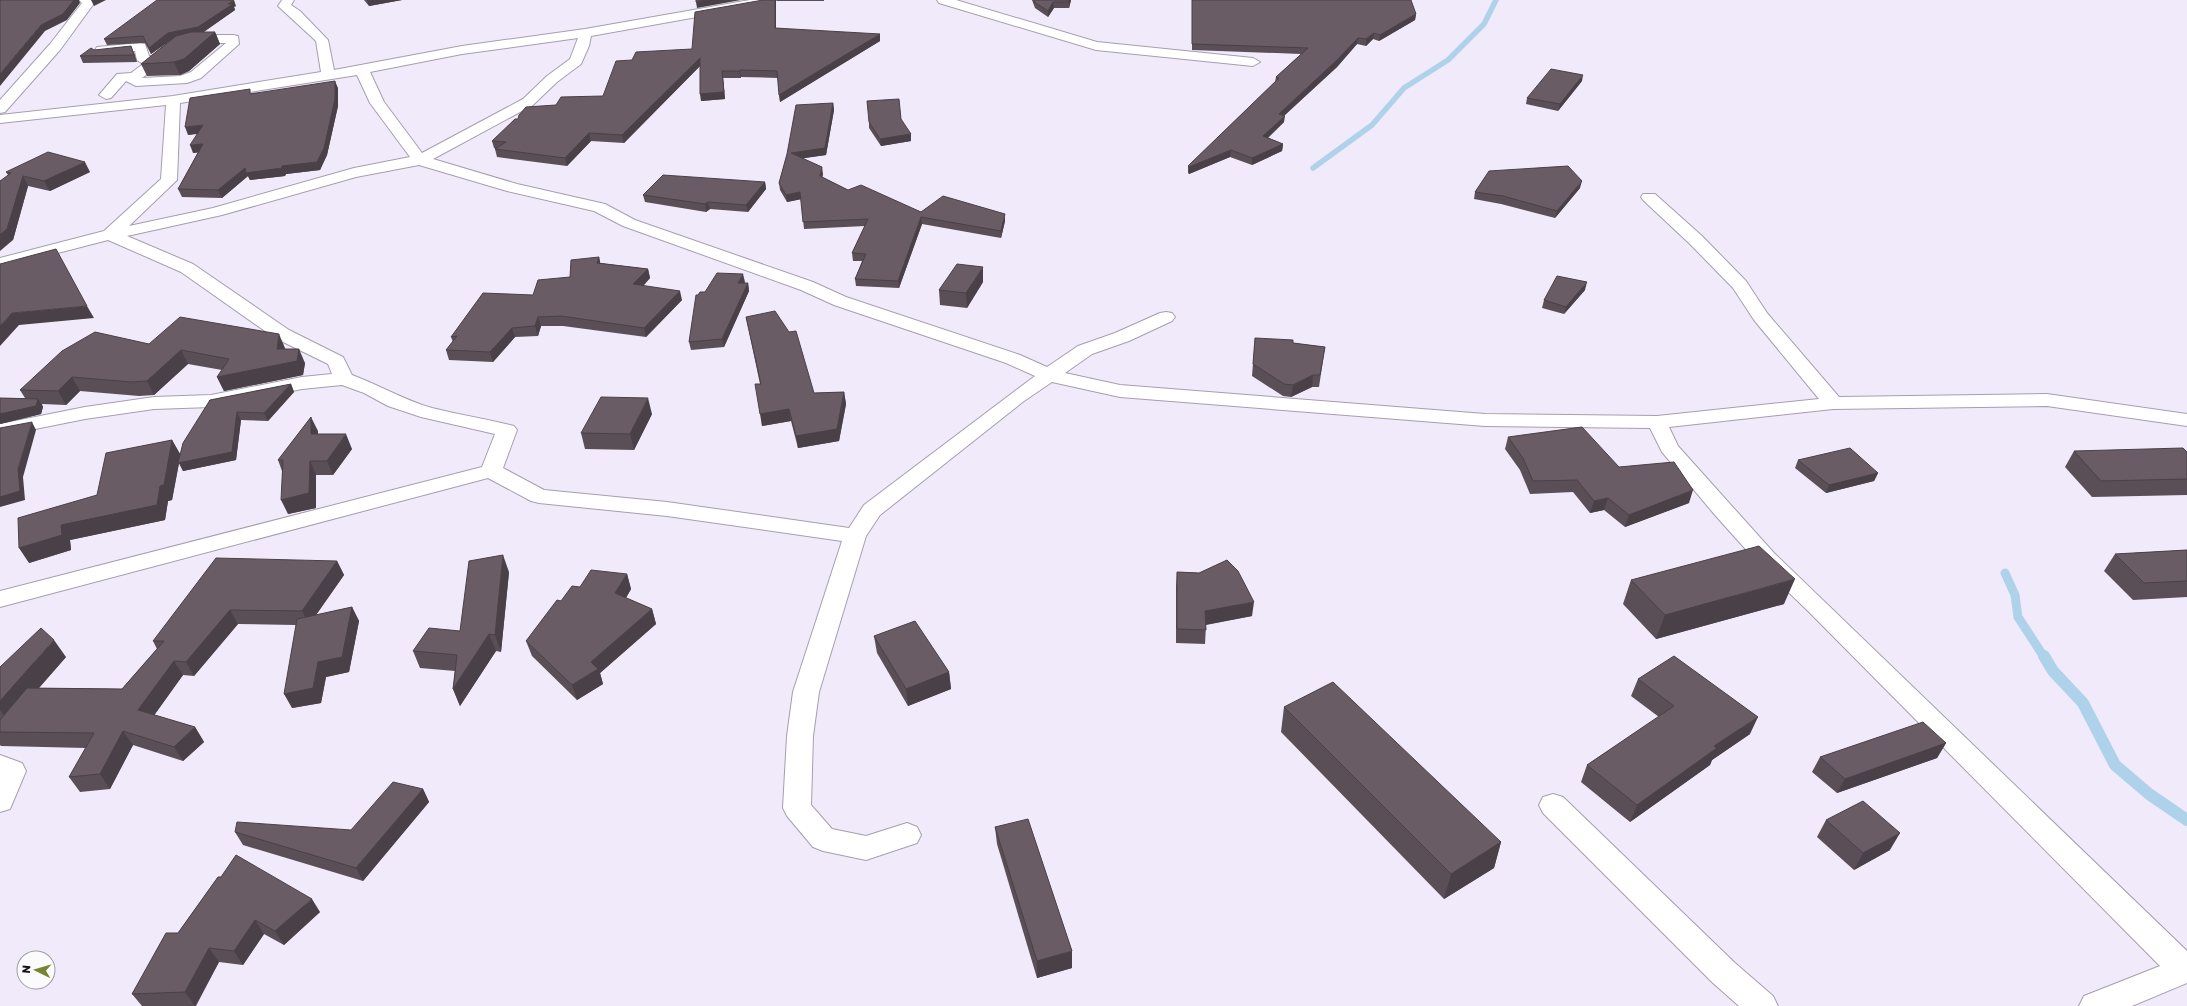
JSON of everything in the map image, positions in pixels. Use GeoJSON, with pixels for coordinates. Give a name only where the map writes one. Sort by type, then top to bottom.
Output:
{"type":"FeatureCollection","features":[{"type":"Feature","properties":{"kind":"street"},"geometry":{"type":"LineString","coordinates":[[0,109],[55,47],[89,2],[85,0]]}},
{"type":"Feature","properties":{"kind":"street"},"geometry":{"type":"LineString","coordinates":[[288,0],[284,6],[296,14],[322,40],[328,75]]}},
{"type":"Feature","properties":{"kind":"street"},"geometry":{"type":"LineString","coordinates":[[0,119],[173,100],[362,70],[462,50],[585,33],[770,0]]}},
{"type":"Feature","properties":{"kind":"street"},"geometry":{"type":"LineString","coordinates":[[943,0],[1096,46],[1253,62]]}},
{"type":"Feature","properties":{"kind":"street"},"geometry":{"type":"LineString","coordinates":[[0,263],[110,235],[216,212],[354,172],[420,160],[528,102],[552,79],[576,61],[584,46],[585,33]]}},
{"type":"Feature","properties":{"kind":"street"},"geometry":{"type":"LineString","coordinates":[[87,109],[94,102],[106,95],[128,77],[150,60],[176,44],[196,39],[233,39],[233,44],[196,76],[182,80],[136,82],[128,77]]}},
{"type":"Feature","properties":{"kind":"street"},"geometry":{"type":"LineString","coordinates":[[97,51],[140,47],[150,60]]}},
{"type":"Feature","properties":{"kind":"street"},"geometry":{"type":"LineString","coordinates":[[362,70],[376,103],[420,160],[513,188],[599,207],[630,223],[807,286],[840,301],[1013,359],[1049,375],[1120,391],[1485,420],[1656,422],[1833,403],[2047,400],[2187,420]]}},
{"type":"Feature","properties":{"kind":"street"},"geometry":{"type":"LineString","coordinates":[[106,95],[158,81]]}},
{"type":"Feature","properties":{"kind":"street"},"geometry":{"type":"LineString","coordinates":[[110,235],[169,180],[173,100]]}},
{"type":"Feature","properties":{"kind":"street"},"geometry":{"type":"LineString","coordinates":[[1649,197],[1696,240],[1740,286],[1760,316],[1833,403]]}},
{"type":"Feature","properties":{"kind":"street"},"geometry":{"type":"LineString","coordinates":[[110,235],[187,268],[282,334],[336,360],[344,379]]}},
{"type":"Feature","properties":{"kind":"street"},"geometry":{"type":"LineString","coordinates":[[907,835],[866,848],[823,839],[796,808],[800,736],[806,692],[855,536],[872,510],[1017,397],[1085,350],[1122,337],[1166,316]]}},
{"type":"Feature","properties":{"kind":"street"},"geometry":{"type":"LineString","coordinates":[[0,430],[85,413],[154,403],[212,401],[302,383],[344,379],[371,389],[395,402],[428,413],[506,430],[491,471]]}},
{"type":"Feature","properties":{"kind":"street"},"geometry":{"type":"LineString","coordinates":[[1656,422],[1669,448],[1766,558],[1821,609],[2186,970],[2095,1006]]}},
{"type":"Feature","properties":{"kind":"street"},"geometry":{"type":"LineString","coordinates":[[0,599],[491,471],[539,496],[667,508],[855,536]]}},
{"type":"Feature","properties":{"kind":"street"},"geometry":{"type":"LineString","coordinates":[[0,766],[12,770],[0,801]]}},
{"type":"Feature","properties":{"kind":"street"},"geometry":{"type":"LineString","coordinates":[[1553,804],[1724,973],[1762,1006]]}},
{"type":"Feature","properties":{"kind":"building"},"geometry":{"type":"Polygon","coordinates":[[[0,0],[74,0],[63,14],[41,25],[0,74],[0,0]]]}},
{"type":"Feature","properties":{"kind":"building"},"geometry":{"type":"Polygon","coordinates":[[[157,0],[234,0],[228,4],[233,4],[198,27],[168,33],[149,48],[143,36],[104,39],[157,0]]]}},
{"type":"Feature","properties":{"kind":"building"},"geometry":{"type":"Polygon","coordinates":[[[763,0],[775,0],[775,28],[880,34],[779,95],[777,71],[740,70],[722,71],[724,92],[700,94],[700,58],[622,135],[589,133],[565,158],[495,149],[506,142],[492,141],[515,119],[518,119],[519,115],[526,107],[556,105],[561,97],[603,96],[616,61],[632,60],[636,52],[692,49],[695,12],[763,0]]]}},
{"type":"Feature","properties":{"kind":"building"},"geometry":{"type":"Polygon","coordinates":[[[1034,0],[1069,0],[1069,2],[1053,2],[1048,11],[1034,2],[1034,0]]]}},
{"type":"Feature","properties":{"kind":"building"},"geometry":{"type":"Polygon","coordinates":[[[1192,0],[1411,0],[1416,14],[1380,35],[1374,33],[1366,39],[1358,38],[1337,60],[1279,114],[1285,116],[1263,136],[1283,144],[1252,158],[1231,150],[1189,167],[1188,166],[1279,78],[1276,77],[1308,48],[1192,44],[1192,0]]]}},
{"type":"Feature","properties":{"kind":"building"},"geometry":{"type":"Polygon","coordinates":[[[191,32],[215,32],[184,59],[174,62],[141,64],[176,36],[191,32]]]}},
{"type":"Feature","properties":{"kind":"building"},"geometry":{"type":"Polygon","coordinates":[[[131,46],[134,55],[80,56],[91,48],[94,50],[131,46]]]}},
{"type":"Feature","properties":{"kind":"building"},"geometry":{"type":"Polygon","coordinates":[[[1551,69],[1583,75],[1560,104],[1527,98],[1551,69]]]}},
{"type":"Feature","properties":{"kind":"building"},"geometry":{"type":"Polygon","coordinates":[[[335,81],[335,99],[324,148],[317,162],[282,166],[282,168],[246,173],[245,168],[218,190],[178,189],[203,144],[190,145],[203,125],[185,127],[190,98],[250,89],[250,94],[335,81]]]}},
{"type":"Feature","properties":{"kind":"building"},"geometry":{"type":"Polygon","coordinates":[[[899,99],[901,119],[911,134],[880,139],[869,122],[867,101],[899,99]]]}},
{"type":"Feature","properties":{"kind":"building"},"geometry":{"type":"Polygon","coordinates":[[[833,103],[825,148],[791,153],[822,167],[820,176],[848,190],[861,185],[921,212],[943,196],[1005,214],[1001,231],[921,217],[898,281],[855,279],[866,254],[852,253],[868,219],[803,222],[800,192],[786,195],[779,183],[787,154],[796,105],[833,103]]]}},
{"type":"Feature","properties":{"kind":"building"},"geometry":{"type":"Polygon","coordinates":[[[48,152],[85,162],[44,181],[23,176],[7,229],[0,235],[0,181],[11,173],[6,172],[48,152]]]}},
{"type":"Feature","properties":{"kind":"building"},"geometry":{"type":"Polygon","coordinates":[[[1568,166],[1582,181],[1557,211],[1503,196],[1475,192],[1489,171],[1568,166]]]}},
{"type":"Feature","properties":{"kind":"building"},"geometry":{"type":"Polygon","coordinates":[[[663,175],[765,182],[746,205],[708,202],[705,204],[643,195],[663,175]]]}},
{"type":"Feature","properties":{"kind":"building"},"geometry":{"type":"Polygon","coordinates":[[[56,249],[87,306],[12,313],[0,326],[0,264],[56,249]]]}},
{"type":"Feature","properties":{"kind":"building"},"geometry":{"type":"Polygon","coordinates":[[[599,257],[597,263],[648,269],[633,284],[680,291],[644,328],[561,316],[538,317],[535,326],[512,328],[490,352],[446,350],[457,336],[451,337],[483,293],[533,295],[538,280],[570,277],[571,260],[599,257]]]}},
{"type":"Feature","properties":{"kind":"building"},"geometry":{"type":"Polygon","coordinates":[[[957,264],[983,267],[966,293],[939,290],[957,264]]]}},
{"type":"Feature","properties":{"kind":"building"},"geometry":{"type":"Polygon","coordinates":[[[717,273],[743,274],[738,283],[748,283],[722,339],[689,342],[696,295],[700,292],[705,292],[717,273]]]}},
{"type":"Feature","properties":{"kind":"building"},"geometry":{"type":"Polygon","coordinates":[[[1557,276],[1587,282],[1566,307],[1544,300],[1557,276]]]}},
{"type":"Feature","properties":{"kind":"building"},"geometry":{"type":"Polygon","coordinates":[[[775,311],[789,332],[796,331],[814,393],[844,392],[837,429],[796,436],[789,409],[760,414],[755,384],[761,384],[746,317],[775,311]]]}},
{"type":"Feature","properties":{"kind":"building"},"geometry":{"type":"Polygon","coordinates":[[[180,317],[279,334],[277,349],[299,349],[297,361],[217,377],[229,359],[181,350],[147,381],[131,382],[72,377],[58,391],[20,390],[62,351],[95,332],[149,344],[180,317]]]}},
{"type":"Feature","properties":{"kind":"building"},"geometry":{"type":"Polygon","coordinates":[[[1255,338],[1293,340],[1293,343],[1325,347],[1320,375],[1313,375],[1293,385],[1284,384],[1253,364],[1255,338]]]}},
{"type":"Feature","properties":{"kind":"building"},"geometry":{"type":"Polygon","coordinates":[[[291,384],[264,413],[237,412],[232,452],[178,463],[183,443],[210,400],[291,384]]]}},
{"type":"Feature","properties":{"kind":"building"},"geometry":{"type":"Polygon","coordinates":[[[601,397],[648,398],[630,434],[581,433],[601,397]]]}},
{"type":"Feature","properties":{"kind":"building"},"geometry":{"type":"Polygon","coordinates":[[[0,398],[38,399],[36,406],[0,414],[0,398]]]}},
{"type":"Feature","properties":{"kind":"building"},"geometry":{"type":"Polygon","coordinates":[[[311,417],[311,434],[346,434],[327,461],[310,461],[309,493],[281,500],[283,460],[278,460],[311,417]]]}},
{"type":"Feature","properties":{"kind":"building"},"geometry":{"type":"Polygon","coordinates":[[[32,422],[18,469],[20,491],[0,497],[0,428],[32,422]]]}},
{"type":"Feature","properties":{"kind":"building"},"geometry":{"type":"Polygon","coordinates":[[[1582,427],[1619,467],[1674,462],[1693,490],[1629,515],[1608,498],[1594,501],[1577,480],[1533,481],[1523,458],[1508,437],[1582,427]]]}},
{"type":"Feature","properties":{"kind":"building"},"geometry":{"type":"Polygon","coordinates":[[[172,440],[164,485],[160,486],[157,505],[61,525],[62,535],[19,548],[18,518],[97,495],[106,453],[172,440]]]}},
{"type":"Feature","properties":{"kind":"building"},"geometry":{"type":"Polygon","coordinates":[[[1850,448],[1878,473],[1829,485],[1798,460],[1850,448]]]}},
{"type":"Feature","properties":{"kind":"building"},"geometry":{"type":"Polygon","coordinates":[[[2183,448],[2187,452],[2187,479],[2101,481],[2074,451],[2183,448]]]}},
{"type":"Feature","properties":{"kind":"building"},"geometry":{"type":"Polygon","coordinates":[[[1759,546],[1795,579],[1665,615],[1631,580],[1759,546]]]}},
{"type":"Feature","properties":{"kind":"building"},"geometry":{"type":"Polygon","coordinates":[[[2187,550],[2187,581],[2144,583],[2115,554],[2187,550]]]}},
{"type":"Feature","properties":{"kind":"building"},"geometry":{"type":"Polygon","coordinates":[[[503,555],[495,635],[489,634],[453,689],[457,655],[413,651],[429,628],[460,631],[469,561],[503,555]]]}},
{"type":"Feature","properties":{"kind":"building"},"geometry":{"type":"Polygon","coordinates":[[[216,558],[337,561],[302,611],[230,610],[186,662],[174,661],[138,710],[195,727],[174,747],[123,731],[100,774],[69,777],[94,733],[0,732],[0,720],[27,688],[122,689],[164,641],[153,641],[216,558]]]}},
{"type":"Feature","properties":{"kind":"building"},"geometry":{"type":"Polygon","coordinates":[[[1227,560],[1238,571],[1254,602],[1205,611],[1206,630],[1177,629],[1177,572],[1199,573],[1227,560]]]}},
{"type":"Feature","properties":{"kind":"building"},"geometry":{"type":"Polygon","coordinates":[[[591,570],[627,574],[615,593],[652,609],[591,662],[598,669],[572,685],[526,641],[557,600],[561,601],[572,586],[580,587],[591,570]]]}},
{"type":"Feature","properties":{"kind":"building"},"geometry":{"type":"Polygon","coordinates":[[[352,607],[342,657],[318,662],[313,688],[284,694],[297,619],[352,607]]]}},
{"type":"Feature","properties":{"kind":"building"},"geometry":{"type":"Polygon","coordinates":[[[915,621],[949,672],[906,689],[874,636],[915,621]]]}},
{"type":"Feature","properties":{"kind":"building"},"geometry":{"type":"Polygon","coordinates":[[[41,628],[54,640],[0,701],[0,667],[41,628]]]}},
{"type":"Feature","properties":{"kind":"building"},"geometry":{"type":"Polygon","coordinates":[[[1674,656],[1758,717],[1714,746],[1717,748],[1637,805],[1587,765],[1674,706],[1638,679],[1674,656]]]}},
{"type":"Feature","properties":{"kind":"building"},"geometry":{"type":"Polygon","coordinates":[[[1333,682],[1501,842],[1451,874],[1284,707],[1333,682]]]}},
{"type":"Feature","properties":{"kind":"building"},"geometry":{"type":"Polygon","coordinates":[[[1923,722],[1946,743],[1845,779],[1820,757],[1923,722]]]}},
{"type":"Feature","properties":{"kind":"building"},"geometry":{"type":"Polygon","coordinates":[[[393,782],[423,789],[356,868],[235,832],[237,822],[351,830],[393,782]]]}},
{"type":"Feature","properties":{"kind":"building"},"geometry":{"type":"Polygon","coordinates":[[[1863,801],[1900,833],[1863,853],[1826,820],[1863,801]]]}},
{"type":"Feature","properties":{"kind":"building"},"geometry":{"type":"Polygon","coordinates":[[[1028,819],[1072,951],[1037,961],[995,827],[1028,819]]]}},
{"type":"Feature","properties":{"kind":"building"},"geometry":{"type":"Polygon","coordinates":[[[236,855],[312,899],[275,931],[255,920],[234,951],[209,948],[185,992],[132,994],[166,933],[178,933],[218,877],[221,877],[236,855]]]}},
{"type":"Feature","properties":{"kind":"waterway"},"geometry":{"type":"LineString","coordinates":[[1313,168],[1372,125],[1404,88],[1448,60],[1484,24],[1496,0]]}},
{"type":"Feature","properties":{"kind":"waterway"},"geometry":{"type":"LineString","coordinates":[[2005,573],[2015,595],[2018,617],[2044,657]]}},
{"type":"Feature","properties":{"kind":"waterway"},"geometry":{"type":"LineString","coordinates":[[2044,656],[2053,671],[2083,703],[2115,765],[2149,794],[2187,820]]}}]}
